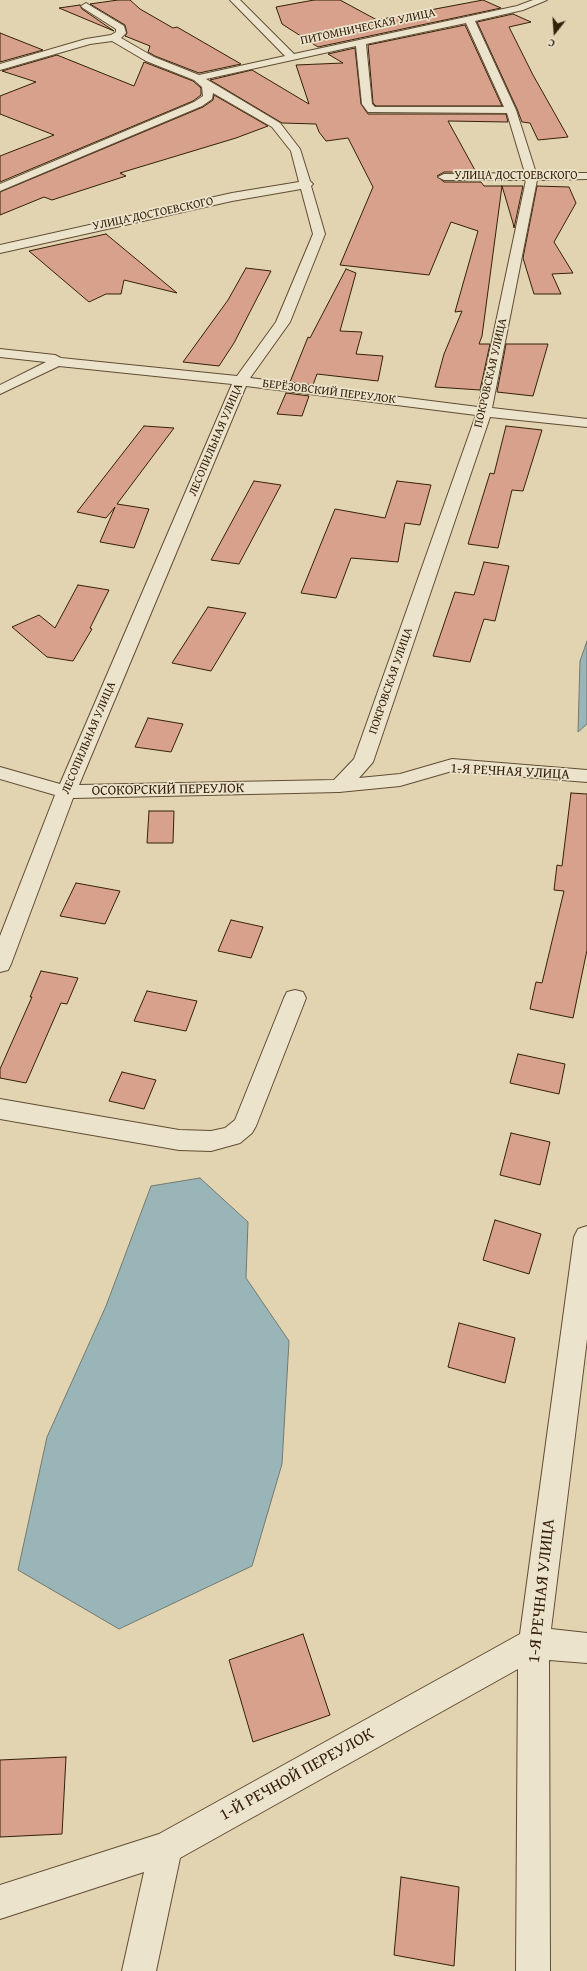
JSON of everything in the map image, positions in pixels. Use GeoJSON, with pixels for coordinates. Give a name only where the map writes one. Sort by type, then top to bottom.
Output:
{"type":"FeatureCollection","features":[{"type":"Feature","properties":{"kind":"street"},"geometry":{"type":"LineString","coordinates":[[235,0],[291,57]]}},
{"type":"Feature","properties":{"kind":"street","name":"ПИТОМНИЧЕСКАЯ УЛИЦА"},"geometry":{"type":"LineString","coordinates":[[202,82],[291,57],[520,8],[542,0]]}},
{"type":"Feature","properties":{"kind":"street"},"geometry":{"type":"LineString","coordinates":[[3,64],[89,41],[114,38],[121,33],[121,28],[86,6]]}},
{"type":"Feature","properties":{"kind":"street","name":"ПОКРОВСКАЯ УЛИЦА"},"geometry":{"type":"LineString","coordinates":[[339,786],[363,762],[484,412],[532,177],[511,110],[469,19]]}},
{"type":"Feature","properties":{"kind":"street","name":"ЛЕСОПИЛЬНАЯ УЛИЦА"},"geometry":{"type":"LineString","coordinates":[[0,964],[66,792],[241,381],[283,322],[319,234],[307,184],[296,151],[276,126],[255,112],[202,82],[150,59],[114,38]]}},
{"type":"Feature","properties":{"kind":"street"},"geometry":{"type":"LineString","coordinates":[[361,43],[367,104],[372,110],[511,110]]}},
{"type":"Feature","properties":{"kind":"street"},"geometry":{"type":"LineString","coordinates":[[0,188],[198,104],[208,97],[202,82]]}},
{"type":"Feature","properties":{"kind":"street","name":"УЛИЦА ДОСТОЕВСКОГО"},"geometry":{"type":"LineString","coordinates":[[444,177],[587,176]]}},
{"type":"Feature","properties":{"kind":"street","name":"УЛИЦА ДОСТОЕВСКОГО"},"geometry":{"type":"LineString","coordinates":[[0,249],[232,197],[307,184]]}},
{"type":"Feature","properties":{"kind":"street","name":"БЕРЁЗОВСКИЙ ПЕРЕУЛОК"},"geometry":{"type":"LineString","coordinates":[[0,353],[55,359],[57,362],[241,381],[484,412],[587,423]]}},
{"type":"Feature","properties":{"kind":"street"},"geometry":{"type":"LineString","coordinates":[[0,390],[57,362]]}},
{"type":"Feature","properties":{"kind":"street","name":"1-Я РЕЧНАЯ УЛИЦА"},"geometry":{"type":"LineString","coordinates":[[339,786],[400,780],[452,765],[587,776]]}},
{"type":"Feature","properties":{"kind":"street","name":"ОСОКОРСКИЙ ПЕРЕУЛОК"},"geometry":{"type":"LineString","coordinates":[[0,773],[66,792],[339,786]]}},
{"type":"Feature","properties":{"kind":"street"},"geometry":{"type":"LineString","coordinates":[[0,1109],[179,1140],[211,1141],[232,1136],[244,1126],[295,998]]}},
{"type":"Feature","properties":{"kind":"street","name":"1-Я РЕЧНАЯ УЛИЦА"},"geometry":{"type":"LineString","coordinates":[[533,1971],[534,1643],[587,1237]]}},
{"type":"Feature","properties":{"kind":"street"},"geometry":{"type":"LineString","coordinates":[[534,1643],[587,1648]]}},
{"type":"Feature","properties":{"kind":"street","name":"1-Й РЕЧНОЙ ПЕРЕУЛОК"},"geometry":{"type":"LineString","coordinates":[[0,1902],[166,1848],[534,1643]]}},
{"type":"Feature","properties":{"kind":"street"},"geometry":{"type":"LineString","coordinates":[[139,1971],[166,1848]]}},
{"type":"Feature","properties":{"kind":"water"},"geometry":{"type":"Polygon","coordinates":[[[587,641],[587,724],[578,732],[580,661],[587,641]]]}},
{"type":"Feature","properties":{"kind":"water"},"geometry":{"type":"Polygon","coordinates":[[[200,1178],[248,1222],[246,1278],[289,1341],[282,1464],[252,1566],[119,1629],[18,1570],[47,1437],[106,1306],[151,1186],[200,1178]]]}},
{"type":"Feature","properties":{"kind":"building"},"geometry":{"type":"Polygon","coordinates":[[[130,0],[140,9],[173,28],[177,27],[241,64],[199,73],[155,56],[148,52],[150,46],[125,36],[127,33],[125,25],[90,4],[130,0]]]}},
{"type":"Feature","properties":{"kind":"building"},"geometry":{"type":"Polygon","coordinates":[[[314,0],[340,0],[377,20],[483,0],[501,8],[318,47],[282,24],[276,7],[314,0]]]}},
{"type":"Feature","properties":{"kind":"building"},"geometry":{"type":"Polygon","coordinates":[[[80,5],[82,9],[114,31],[59,8],[80,5]]]}},
{"type":"Feature","properties":{"kind":"building"},"geometry":{"type":"Polygon","coordinates":[[[513,14],[531,22],[509,27],[533,75],[568,137],[538,140],[530,123],[522,122],[477,22],[513,14]]]}},
{"type":"Feature","properties":{"kind":"building"},"geometry":{"type":"Polygon","coordinates":[[[465,25],[502,106],[376,106],[373,103],[368,45],[465,25]]]}},
{"type":"Feature","properties":{"kind":"building"},"geometry":{"type":"Polygon","coordinates":[[[0,33],[43,50],[0,62],[0,33]]]}},
{"type":"Feature","properties":{"kind":"building"},"geometry":{"type":"Polygon","coordinates":[[[355,48],[361,104],[368,114],[506,114],[508,122],[448,121],[476,172],[444,172],[437,176],[444,182],[481,182],[484,186],[502,186],[482,336],[479,344],[490,344],[480,390],[435,387],[444,354],[462,311],[455,312],[478,231],[451,222],[429,275],[340,265],[373,187],[348,138],[326,141],[319,132],[316,124],[282,123],[210,80],[252,70],[309,104],[296,65],[343,63],[328,54],[355,48]]]}},
{"type":"Feature","properties":{"kind":"building"},"geometry":{"type":"Polygon","coordinates":[[[57,55],[134,86],[144,62],[193,81],[201,88],[201,95],[193,101],[0,182],[0,156],[54,135],[0,114],[0,96],[36,82],[2,71],[57,55]]]}},
{"type":"Feature","properties":{"kind":"building"},"geometry":{"type":"Polygon","coordinates":[[[214,95],[268,126],[236,138],[120,173],[126,176],[52,200],[44,197],[0,215],[0,192],[203,107],[213,100],[214,95]]]}},
{"type":"Feature","properties":{"kind":"building"},"geometry":{"type":"Polygon","coordinates":[[[502,186],[523,186],[514,228],[513,223],[502,186]]]}},
{"type":"Feature","properties":{"kind":"building"},"geometry":{"type":"Polygon","coordinates":[[[537,186],[569,187],[576,203],[554,242],[573,273],[552,274],[561,294],[534,294],[523,258],[537,186]]]}},
{"type":"Feature","properties":{"kind":"building"},"geometry":{"type":"Polygon","coordinates":[[[106,234],[177,293],[124,280],[121,294],[106,294],[89,302],[29,251],[106,234]]]}},
{"type":"Feature","properties":{"kind":"building"},"geometry":{"type":"Polygon","coordinates":[[[246,268],[271,271],[234,343],[219,366],[183,362],[228,300],[246,268]]]}},
{"type":"Feature","properties":{"kind":"building"},"geometry":{"type":"Polygon","coordinates":[[[346,269],[356,273],[340,331],[362,332],[356,354],[383,356],[378,381],[317,374],[313,385],[290,382],[308,337],[310,338],[346,269]]]}},
{"type":"Feature","properties":{"kind":"building"},"geometry":{"type":"Polygon","coordinates":[[[506,344],[548,344],[533,396],[497,392],[506,344]]]}},
{"type":"Feature","properties":{"kind":"building"},"geometry":{"type":"Polygon","coordinates":[[[286,393],[309,396],[302,416],[277,414],[286,393]]]}},
{"type":"Feature","properties":{"kind":"building"},"geometry":{"type":"Polygon","coordinates":[[[144,426],[174,428],[117,504],[149,509],[134,548],[100,542],[115,507],[106,518],[77,512],[144,426]]]}},
{"type":"Feature","properties":{"kind":"building"},"geometry":{"type":"Polygon","coordinates":[[[506,426],[542,430],[523,491],[512,490],[498,548],[468,544],[490,473],[494,474],[506,426]]]}},
{"type":"Feature","properties":{"kind":"building"},"geometry":{"type":"Polygon","coordinates":[[[254,481],[281,485],[239,564],[211,560],[254,481]]]}},
{"type":"Feature","properties":{"kind":"building"},"geometry":{"type":"Polygon","coordinates":[[[397,481],[431,485],[420,525],[405,523],[398,562],[351,558],[336,598],[301,593],[335,509],[385,518],[397,481]]]}},
{"type":"Feature","properties":{"kind":"building"},"geometry":{"type":"Polygon","coordinates":[[[484,562],[509,566],[495,621],[484,619],[470,662],[433,656],[455,592],[474,595],[484,562]]]}},
{"type":"Feature","properties":{"kind":"building"},"geometry":{"type":"Polygon","coordinates":[[[78,585],[109,590],[90,628],[92,629],[73,661],[47,657],[12,627],[39,615],[55,628],[78,585]]]}},
{"type":"Feature","properties":{"kind":"building"},"geometry":{"type":"Polygon","coordinates":[[[208,607],[246,613],[211,671],[172,663],[208,607]]]}},
{"type":"Feature","properties":{"kind":"building"},"geometry":{"type":"Polygon","coordinates":[[[148,718],[183,724],[171,752],[135,747],[148,718]]]}},
{"type":"Feature","properties":{"kind":"building"},"geometry":{"type":"Polygon","coordinates":[[[571,793],[587,794],[587,950],[573,1018],[530,1009],[536,982],[542,983],[564,891],[554,890],[557,865],[562,866],[571,793]]]}},
{"type":"Feature","properties":{"kind":"building"},"geometry":{"type":"Polygon","coordinates":[[[149,811],[174,811],[173,843],[147,843],[149,811]]]}},
{"type":"Feature","properties":{"kind":"building"},"geometry":{"type":"Polygon","coordinates":[[[76,883],[120,891],[105,924],[60,916],[76,883]]]}},
{"type":"Feature","properties":{"kind":"building"},"geometry":{"type":"Polygon","coordinates":[[[231,920],[263,927],[251,958],[218,951],[231,920]]]}},
{"type":"Feature","properties":{"kind":"building"},"geometry":{"type":"Polygon","coordinates":[[[41,971],[78,978],[67,1004],[61,1003],[26,1083],[0,1078],[0,1069],[32,997],[30,997],[41,971]]]}},
{"type":"Feature","properties":{"kind":"building"},"geometry":{"type":"Polygon","coordinates":[[[147,991],[197,1001],[186,1031],[134,1021],[147,991]]]}},
{"type":"Feature","properties":{"kind":"building"},"geometry":{"type":"Polygon","coordinates":[[[518,1054],[565,1064],[559,1094],[510,1083],[518,1054]]]}},
{"type":"Feature","properties":{"kind":"building"},"geometry":{"type":"Polygon","coordinates":[[[122,1072],[156,1080],[144,1109],[109,1101],[122,1072]]]}},
{"type":"Feature","properties":{"kind":"building"},"geometry":{"type":"Polygon","coordinates":[[[511,1133],[550,1142],[540,1185],[500,1175],[511,1133]]]}},
{"type":"Feature","properties":{"kind":"building"},"geometry":{"type":"Polygon","coordinates":[[[495,1220],[541,1234],[529,1274],[483,1260],[495,1220]]]}},
{"type":"Feature","properties":{"kind":"building"},"geometry":{"type":"Polygon","coordinates":[[[459,1323],[515,1338],[505,1383],[448,1367],[459,1323]]]}},
{"type":"Feature","properties":{"kind":"building"},"geometry":{"type":"Polygon","coordinates":[[[303,1634],[330,1715],[253,1742],[229,1660],[303,1634]]]}},
{"type":"Feature","properties":{"kind":"building"},"geometry":{"type":"Polygon","coordinates":[[[66,1757],[62,1834],[0,1837],[0,1760],[66,1757]]]}},
{"type":"Feature","properties":{"kind":"building"},"geometry":{"type":"Polygon","coordinates":[[[401,1877],[459,1887],[454,1966],[394,1955],[401,1877]]]}}]}
